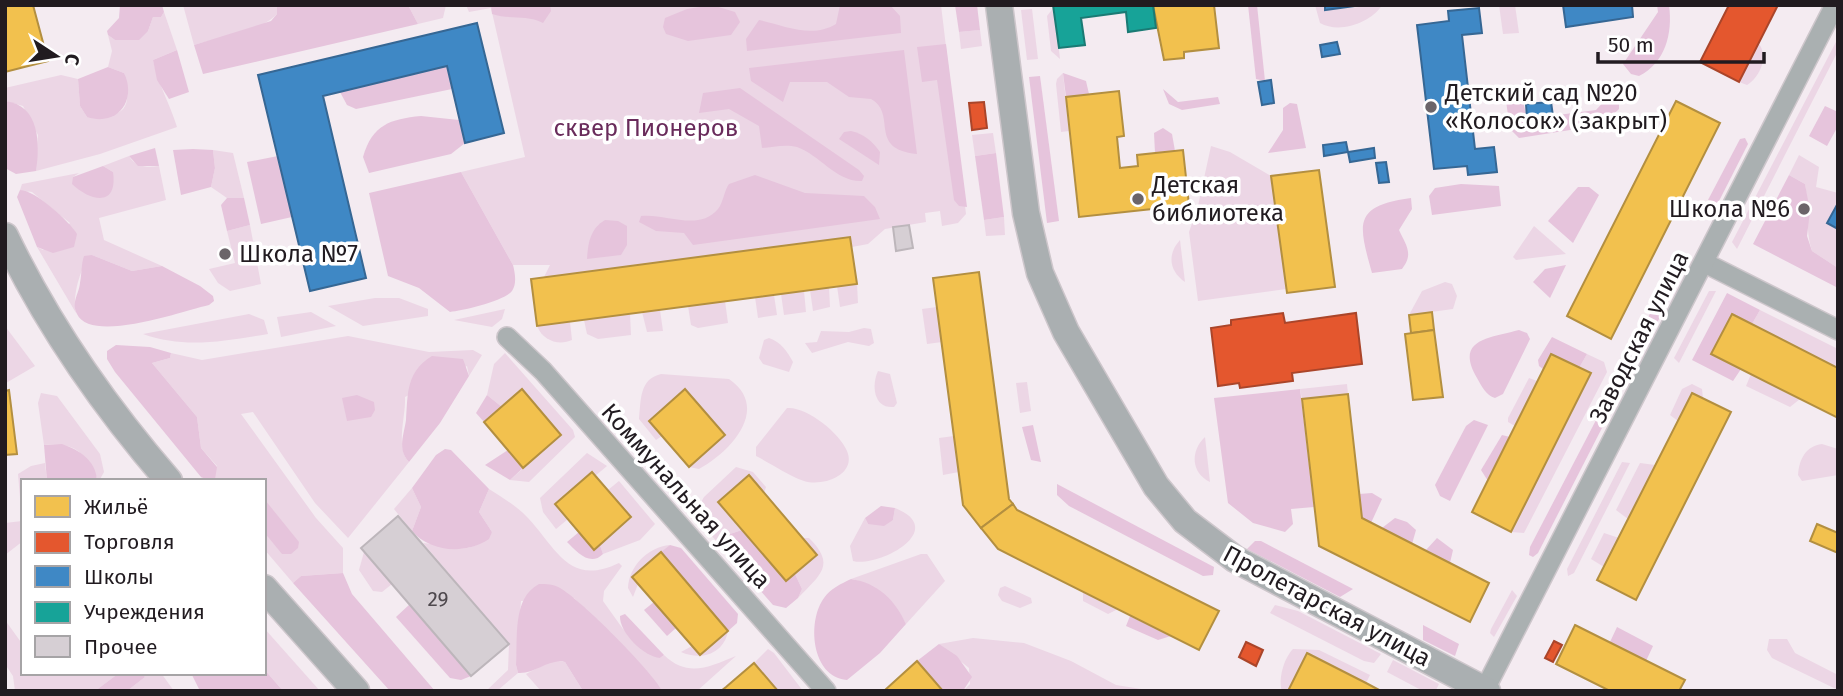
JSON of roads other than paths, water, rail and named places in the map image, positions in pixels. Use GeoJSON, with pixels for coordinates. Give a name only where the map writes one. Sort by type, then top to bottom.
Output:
{"type":"FeatureCollection","features":[{"type":"Feature","properties":{"kind":"street","name":"Пролетарская улица"},"geometry":{"type":"LineString","coordinates":[[999,5],[1026,213],[1040,273],[1066,332],[1156,486],[1185,521],[1236,559],[1485,690]]}},
{"type":"Feature","properties":{"kind":"street","name":"Заводская улица"},"geometry":{"type":"LineString","coordinates":[[1485,690],[1835,5]]}},
{"type":"Feature","properties":{"kind":"street"},"geometry":{"type":"LineString","coordinates":[[5,236],[36,296],[71,354],[167,479]]}},
{"type":"Feature","properties":{"kind":"street"},"geometry":{"type":"LineString","coordinates":[[1704,263],[1838,330]]}},
{"type":"Feature","properties":{"kind":"street","name":"Коммунальная улица"},"geometry":{"type":"LineString","coordinates":[[507,337],[543,371],[826,691]]}},
{"type":"Feature","properties":{"kind":"street"},"geometry":{"type":"LineString","coordinates":[[266,590],[356,691]]}},
{"type":"Feature","properties":{"kind":"place","name":"Детский сад №20 «Колосок» (закрыт)"},"geometry":{"type":"Point","coordinates":[1431,107]}},
{"type":"Feature","properties":{"kind":"place","name":"Детская библиотека"},"geometry":{"type":"Point","coordinates":[1138,199]}},
{"type":"Feature","properties":{"kind":"place","name":"Школа №6"},"geometry":{"type":"Point","coordinates":[1804,209]}},
{"type":"Feature","properties":{"kind":"place","name":"Школа №7"},"geometry":{"type":"Point","coordinates":[225,254]}},
{"type":"Feature","properties":{"kind":"park label","name":"сквер Пионеров"},"geometry":{"type":"Point","coordinates":[646,128]}}]}
